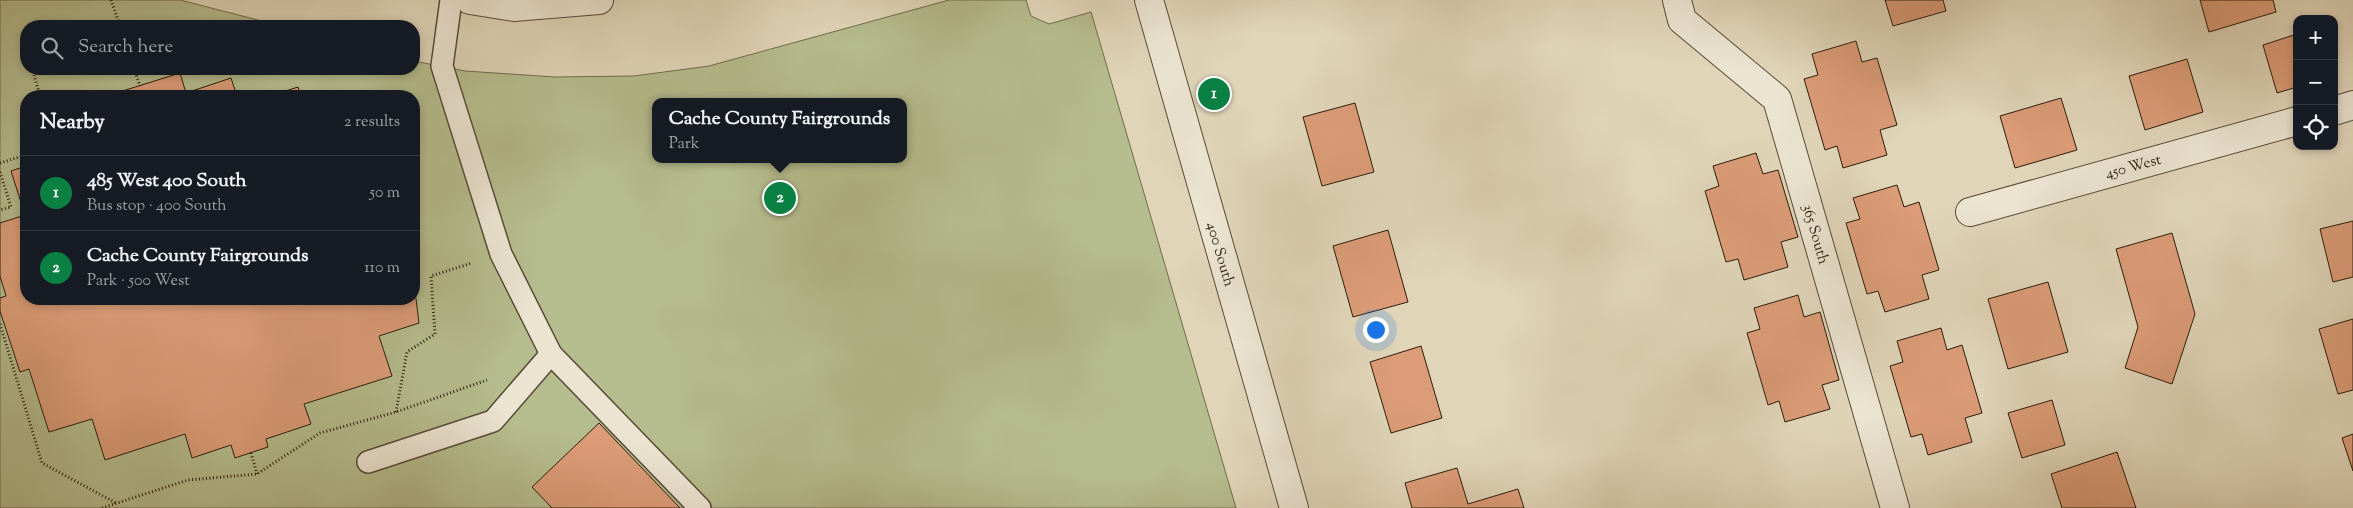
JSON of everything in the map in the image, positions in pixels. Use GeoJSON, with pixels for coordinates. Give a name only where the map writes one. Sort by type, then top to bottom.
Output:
{"type":"FeatureCollection","features":[{"type":"Feature","properties":{"kind":"street"},"geometry":{"type":"LineString","coordinates":[[470,0],[514,7],[599,0]]}},
{"type":"Feature","properties":{"kind":"street","name":"400 South"},"geometry":{"type":"LineString","coordinates":[[1149,0],[1294,508]]}},
{"type":"Feature","properties":{"kind":"street","name":"365 South"},"geometry":{"type":"LineString","coordinates":[[1677,0],[1682,20],[1777,99],[1895,508]]}},
{"type":"Feature","properties":{"kind":"street"},"geometry":{"type":"LineString","coordinates":[[2338,110],[2353,105]]}},
{"type":"Feature","properties":{"kind":"street","name":"450 West"},"geometry":{"type":"LineString","coordinates":[[1970,212],[2293,122]]}},
{"type":"Feature","properties":{"kind":"lane"},"geometry":{"type":"LineString","coordinates":[[451,0],[442,66],[501,254],[551,354],[700,508]]}},
{"type":"Feature","properties":{"kind":"lane"},"geometry":{"type":"LineString","coordinates":[[368,462],[493,421],[551,354]]}},
{"type":"Feature","properties":{"kind":"path"},"geometry":{"type":"LineString","coordinates":[[111,0],[118,20]]}},
{"type":"Feature","properties":{"kind":"path"},"geometry":{"type":"LineString","coordinates":[[34,75],[38,90]]}},
{"type":"Feature","properties":{"kind":"path"},"geometry":{"type":"LineString","coordinates":[[136,75],[140,86]]}},
{"type":"Feature","properties":{"kind":"path"},"geometry":{"type":"LineString","coordinates":[[0,163],[20,157]]}},
{"type":"Feature","properties":{"kind":"path"},"geometry":{"type":"LineString","coordinates":[[0,172],[11,207],[0,210]]}},
{"type":"Feature","properties":{"kind":"path"},"geometry":{"type":"LineString","coordinates":[[396,412],[408,352],[435,334],[431,276],[501,254]]}},
{"type":"Feature","properties":{"kind":"path"},"geometry":{"type":"LineString","coordinates":[[0,327],[42,463],[117,503]]}},
{"type":"Feature","properties":{"kind":"path"},"geometry":{"type":"LineString","coordinates":[[102,508],[188,480],[258,474],[320,433],[452,394]]}},
{"type":"Feature","properties":{"kind":"path"},"geometry":{"type":"LineString","coordinates":[[251,453],[258,474]]}},
{"type":"Feature","properties":{"kind":"green space"},"geometry":{"type":"Polygon","coordinates":[[[0,0],[180,0],[258,20],[20,20],[20,75],[420,75],[420,62],[465,71],[555,77],[634,76],[709,66],[949,0],[1026,0],[1031,16],[1049,24],[1091,12],[1236,508],[0,508],[0,0]]]}},
{"type":"Feature","properties":{"kind":"building"},"geometry":{"type":"Polygon","coordinates":[[[1885,0],[1943,0],[1946,11],[1893,26],[1885,0]]]}},
{"type":"Feature","properties":{"kind":"building"},"geometry":{"type":"Polygon","coordinates":[[[2200,0],[2273,0],[2276,12],[2209,32],[2200,0]]]}},
{"type":"Feature","properties":{"kind":"building"},"geometry":{"type":"Polygon","coordinates":[[[2293,35],[2293,88],[2277,93],[2263,45],[2293,35]]]}},
{"type":"Feature","properties":{"kind":"building"},"geometry":{"type":"Polygon","coordinates":[[[1856,41],[1862,62],[1877,58],[1897,125],[1880,130],[1887,155],[1843,168],[1837,146],[1825,150],[1804,79],[1818,75],[1812,54],[1856,41]]]}},
{"type":"Feature","properties":{"kind":"building"},"geometry":{"type":"Polygon","coordinates":[[[2187,59],[2203,112],[2145,130],[2129,76],[2187,59]]]}},
{"type":"Feature","properties":{"kind":"building"},"geometry":{"type":"Polygon","coordinates":[[[174,75],[181,75],[185,90],[126,90],[174,75]]]}},
{"type":"Feature","properties":{"kind":"building"},"geometry":{"type":"Polygon","coordinates":[[[231,78],[235,90],[195,90],[231,78]]]}},
{"type":"Feature","properties":{"kind":"building"},"geometry":{"type":"Polygon","coordinates":[[[2061,98],[2077,150],[2015,168],[2000,116],[2061,98]]]}},
{"type":"Feature","properties":{"kind":"building"},"geometry":{"type":"Polygon","coordinates":[[[1355,103],[1374,172],[1322,186],[1303,117],[1355,103]]]}},
{"type":"Feature","properties":{"kind":"building"},"geometry":{"type":"Polygon","coordinates":[[[1756,153],[1763,174],[1778,170],[1798,237],[1781,242],[1788,267],[1744,280],[1738,259],[1726,262],[1705,191],[1719,186],[1713,166],[1756,153]]]}},
{"type":"Feature","properties":{"kind":"building"},"geometry":{"type":"Polygon","coordinates":[[[20,168],[20,199],[11,171],[20,168]]]}},
{"type":"Feature","properties":{"kind":"building"},"geometry":{"type":"Polygon","coordinates":[[[1897,185],[1904,207],[1919,202],[1939,270],[1922,275],[1929,299],[1885,312],[1878,291],[1867,294],[1846,223],[1860,219],[1853,198],[1897,185]]]}},
{"type":"Feature","properties":{"kind":"building"},"geometry":{"type":"Polygon","coordinates":[[[20,217],[20,305],[417,305],[419,323],[379,336],[392,376],[304,404],[311,424],[266,439],[268,447],[235,458],[231,445],[192,458],[185,434],[105,460],[92,419],[49,432],[29,369],[20,372],[0,311],[0,298],[6,296],[0,276],[0,223],[20,217]]]}},
{"type":"Feature","properties":{"kind":"building"},"geometry":{"type":"Polygon","coordinates":[[[2353,221],[2353,277],[2333,282],[2320,229],[2353,221]]]}},
{"type":"Feature","properties":{"kind":"building"},"geometry":{"type":"Polygon","coordinates":[[[1388,230],[1408,302],[1353,317],[1333,246],[1388,230]]]}},
{"type":"Feature","properties":{"kind":"building"},"geometry":{"type":"Polygon","coordinates":[[[2172,233],[2195,314],[2172,384],[2125,368],[2138,327],[2116,249],[2172,233]]]}},
{"type":"Feature","properties":{"kind":"building"},"geometry":{"type":"Polygon","coordinates":[[[2048,282],[2068,352],[2008,369],[1988,299],[2048,282]]]}},
{"type":"Feature","properties":{"kind":"building"},"geometry":{"type":"Polygon","coordinates":[[[1798,295],[1804,317],[1820,312],[1839,380],[1822,385],[1830,409],[1785,422],[1779,401],[1768,405],[1747,333],[1760,329],[1754,308],[1798,295]]]}},
{"type":"Feature","properties":{"kind":"building"},"geometry":{"type":"Polygon","coordinates":[[[2353,319],[2353,390],[2338,394],[2319,329],[2353,319]]]}},
{"type":"Feature","properties":{"kind":"building"},"geometry":{"type":"Polygon","coordinates":[[[1941,328],[1947,350],[1962,345],[1982,413],[1965,418],[1972,442],[1928,455],[1922,434],[1911,437],[1890,366],[1903,362],[1897,341],[1941,328]]]}},
{"type":"Feature","properties":{"kind":"building"},"geometry":{"type":"Polygon","coordinates":[[[1421,346],[1442,418],[1391,433],[1370,362],[1421,346]]]}},
{"type":"Feature","properties":{"kind":"building"},"geometry":{"type":"Polygon","coordinates":[[[2052,400],[2065,445],[2022,458],[2008,413],[2052,400]]]}},
{"type":"Feature","properties":{"kind":"building"},"geometry":{"type":"Polygon","coordinates":[[[599,423],[680,508],[552,508],[532,487],[599,423]]]}},
{"type":"Feature","properties":{"kind":"building"},"geometry":{"type":"Polygon","coordinates":[[[2353,434],[2353,471],[2342,438],[2353,434]]]}},
{"type":"Feature","properties":{"kind":"building"},"geometry":{"type":"Polygon","coordinates":[[[2117,452],[2136,508],[2062,508],[2051,474],[2117,452]]]}},
{"type":"Feature","properties":{"kind":"building"},"geometry":{"type":"Polygon","coordinates":[[[1457,468],[1468,504],[1518,489],[1524,508],[1412,508],[1405,483],[1457,468]]]}},
{"type":"Feature","properties":{"kind":"place","name":"485 West 400 South"},"geometry":{"type":"Point","coordinates":[1214,94]}},
{"type":"Feature","properties":{"kind":"place","name":"Cache County Fairgrounds"},"geometry":{"type":"Point","coordinates":[780,198]}}]}
